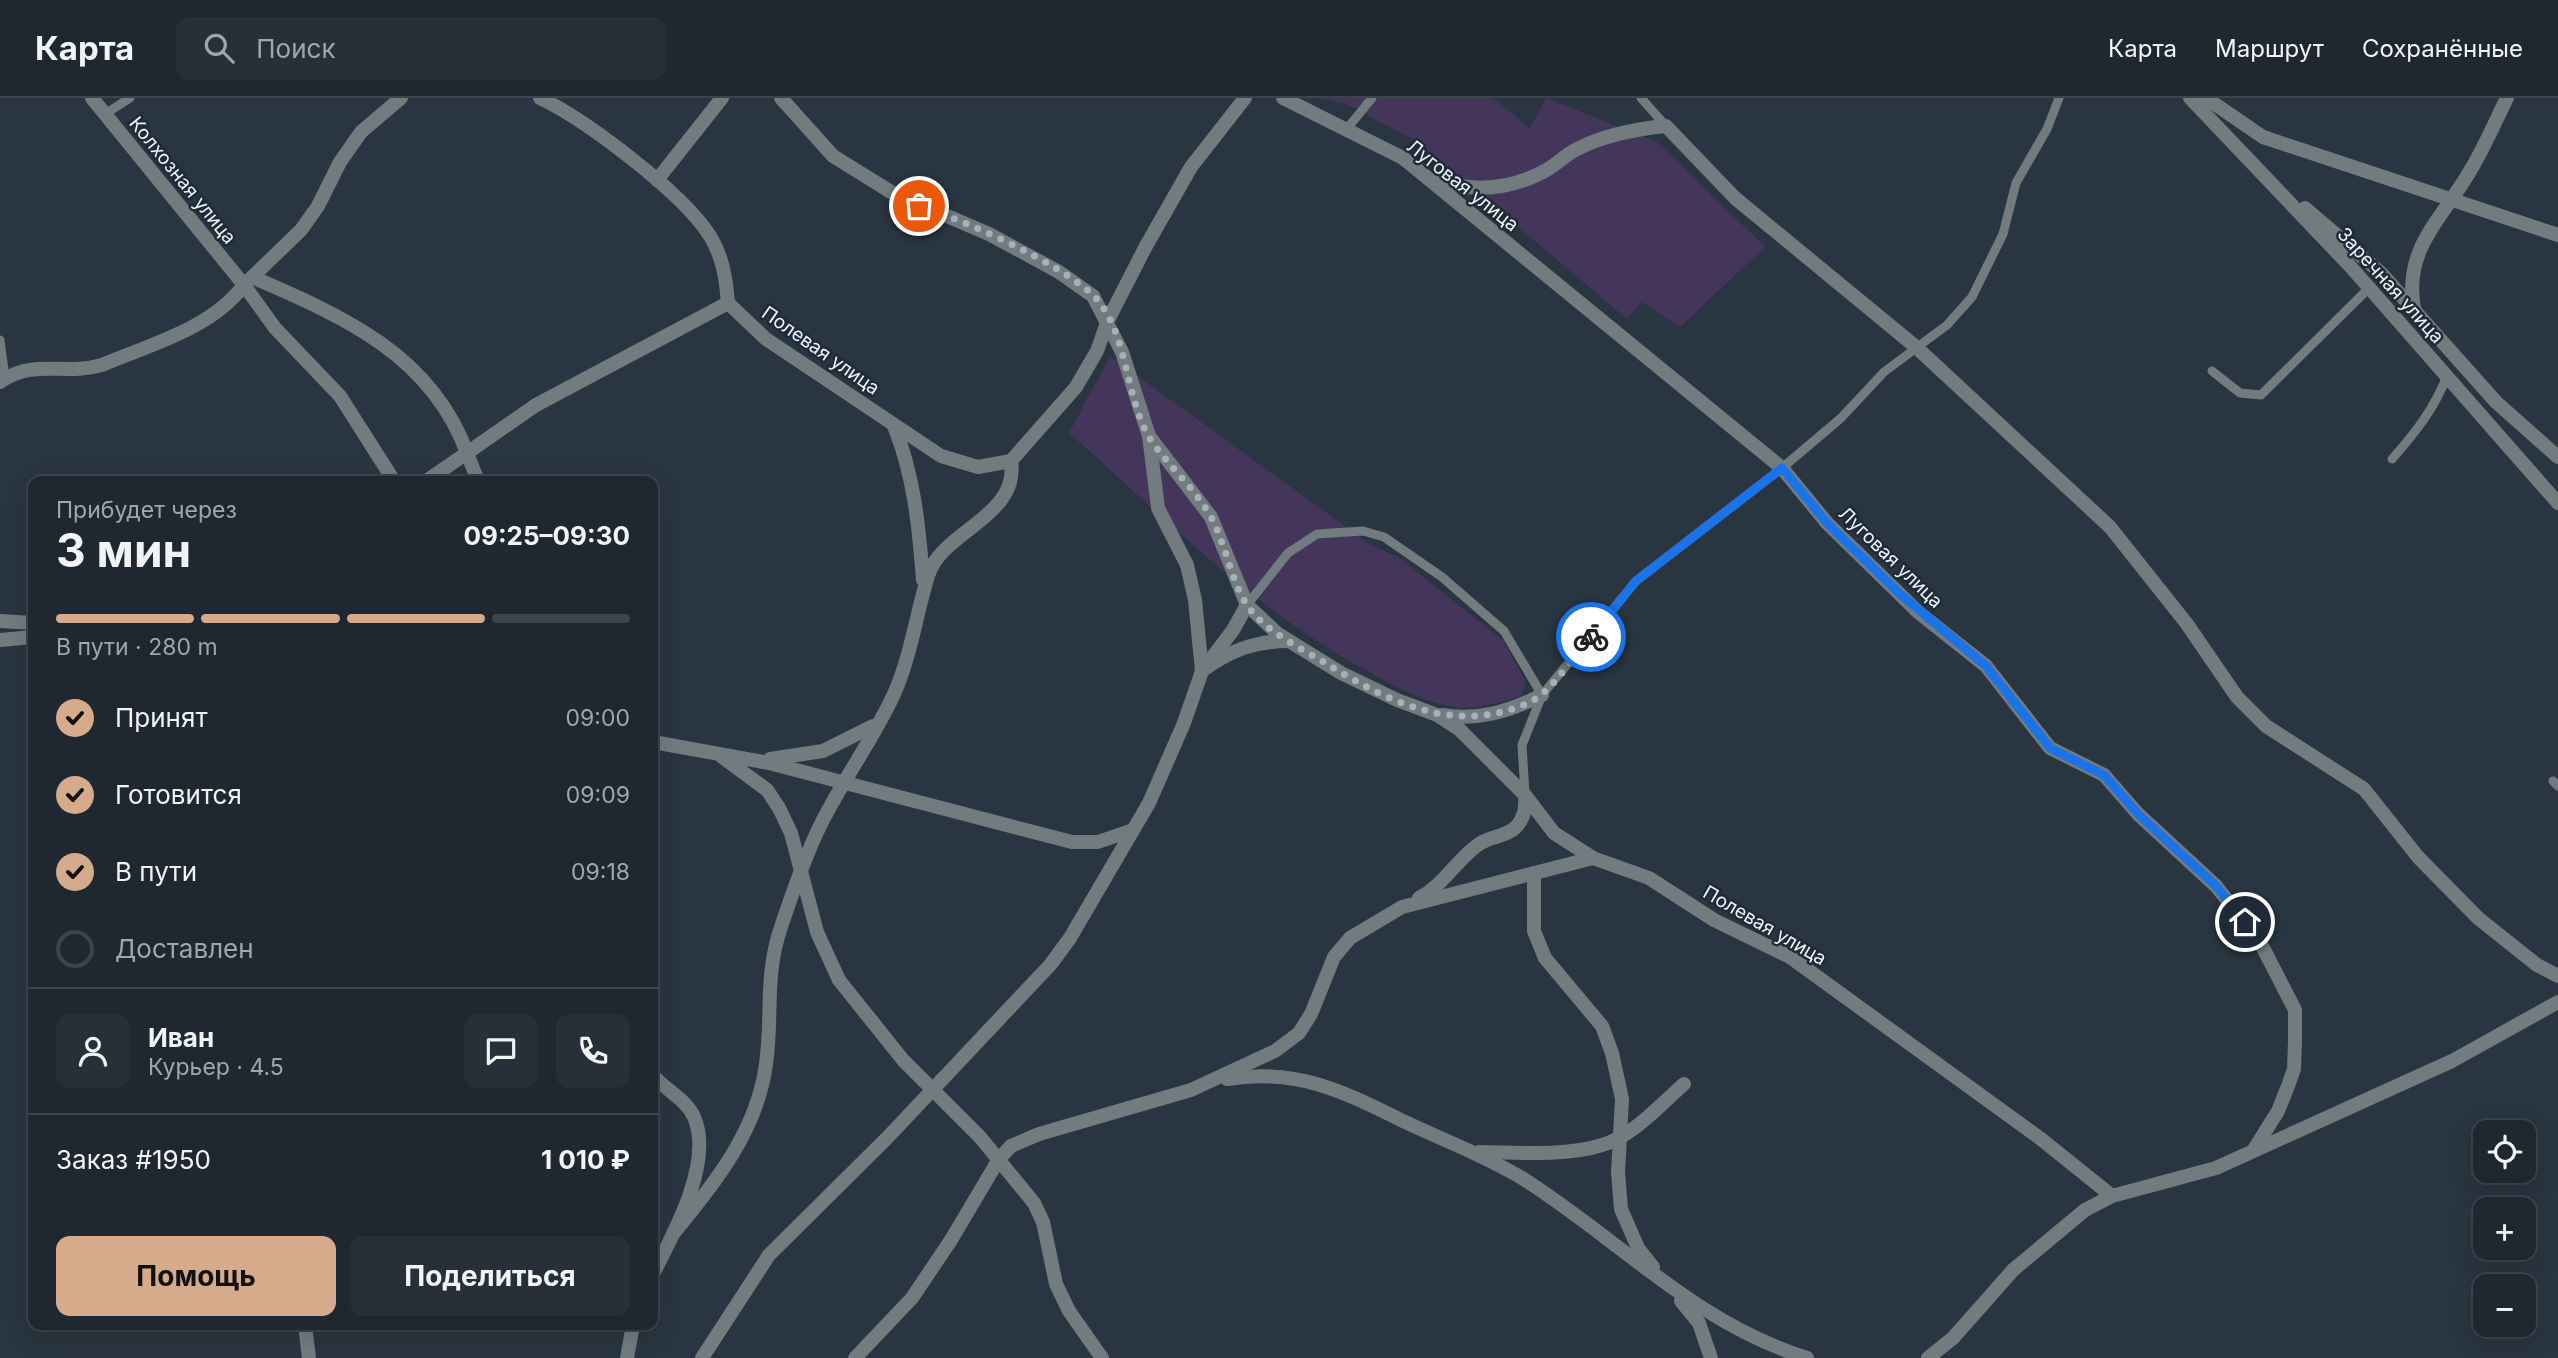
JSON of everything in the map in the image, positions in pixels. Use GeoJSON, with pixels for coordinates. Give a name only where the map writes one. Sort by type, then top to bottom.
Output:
{"type":"FeatureCollection","features":[{"type":"Feature","properties":{"kind":"street","name":"Колхозная улица"},"geometry":{"type":"LineString","coordinates":[[92,98],[248,281],[275,328],[340,396],[391,476]]}},
{"type":"Feature","properties":{"kind":"street"},"geometry":{"type":"LineString","coordinates":[[3,380],[23,369],[88,369],[198,326],[231,302],[248,281],[300,230],[318,206],[340,162],[362,132],[401,98]]}},
{"type":"Feature","properties":{"kind":"street"},"geometry":{"type":"LineString","coordinates":[[433,476],[536,405],[728,303],[723,265],[709,234],[657,180],[563,109],[540,98]]}},
{"type":"Feature","properties":{"kind":"street"},"geometry":{"type":"LineString","coordinates":[[657,180],[722,98]]}},
{"type":"Feature","properties":{"kind":"street","name":"Полевая улица"},"geometry":{"type":"LineString","coordinates":[[781,98],[833,156],[891,192],[919,206],[954,217],[1059,272],[1093,296],[1108,320],[1149,436],[1211,517],[1247,606],[1290,641],[1363,684],[1437,715],[1460,730],[1525,795],[1554,833],[1593,858],[1648,878],[1714,920],[1790,957],[2040,1139],[2112,1196]]}},
{"type":"Feature","properties":{"kind":"street"},"geometry":{"type":"LineString","coordinates":[[673,1234],[730,1160],[759,1097],[766,1062],[767,1006],[772,960],[818,829],[881,718],[908,656],[929,571],[949,547],[1006,494],[1013,474],[1012,461],[1076,387],[1097,351],[1108,320],[1191,167],[1245,98]]}},
{"type":"Feature","properties":{"kind":"street","name":"Луговая улица"},"geometry":{"type":"LineString","coordinates":[[1283,98],[1403,158],[1782,468],[1827,523],[1900,594],[1986,666],[2050,748],[2104,775],[2138,814],[2216,886],[2259,940],[2295,1010],[2294,1069],[2278,1111],[2253,1151]]}},
{"type":"Feature","properties":{"kind":"street","name":"Заречная улица"},"geometry":{"type":"LineString","coordinates":[[2190,98],[2369,288],[2558,503]]}},
{"type":"Feature","properties":{"kind":"street"},"geometry":{"type":"LineString","coordinates":[[2206,98],[2263,137],[2558,235]]}},
{"type":"Feature","properties":{"kind":"street"},"geometry":{"type":"LineString","coordinates":[[2414,308],[2411,281],[2428,228],[2470,172],[2507,98]]}},
{"type":"Feature","properties":{"kind":"street"},"geometry":{"type":"LineString","coordinates":[[1427,178],[1462,189],[1506,185],[1529,178],[1576,149],[1602,139],[1638,129],[1666,126],[1735,198],[1916,347],[2110,527],[2187,625],[2237,697],[2266,726],[2364,789],[2418,857],[2478,918],[2537,965],[2558,976]]}},
{"type":"Feature","properties":{"kind":"street"},"geometry":{"type":"LineString","coordinates":[[2263,175],[2381,273],[2496,402],[2558,457]]}},
{"type":"Feature","properties":{"kind":"street"},"geometry":{"type":"LineString","coordinates":[[248,281],[322,307],[371,334],[447,410],[476,476]]}},
{"type":"Feature","properties":{"kind":"street","name":"Полевая улица"},"geometry":{"type":"LineString","coordinates":[[728,303],[766,339],[940,456],[978,467],[1012,461]]}},
{"type":"Feature","properties":{"kind":"street"},"geometry":{"type":"LineString","coordinates":[[894,424],[905,450],[915,503],[924,588]]}},
{"type":"Feature","properties":{"kind":"street"},"geometry":{"type":"LineString","coordinates":[[1149,436],[1158,508],[1187,565],[1195,600],[1202,671]]}},
{"type":"Feature","properties":{"kind":"street"},"geometry":{"type":"LineString","coordinates":[[702,1358],[769,1255],[933,1090],[1012,1002],[1051,964],[1070,938],[1149,803],[1184,723],[1202,671],[1233,630],[1247,606]]}},
{"type":"Feature","properties":{"kind":"street"},"geometry":{"type":"LineString","coordinates":[[0,621],[28,623]]}},
{"type":"Feature","properties":{"kind":"street"},"geometry":{"type":"LineString","coordinates":[[0,640],[28,637]]}},
{"type":"Feature","properties":{"kind":"street"},"geometry":{"type":"LineString","coordinates":[[1202,671],[1241,648],[1270,641],[1290,641]]}},
{"type":"Feature","properties":{"kind":"street","name":"Полевая улица"},"geometry":{"type":"LineString","coordinates":[[1437,715],[1458,718],[1487,715],[1517,708],[1542,695]]}},
{"type":"Feature","properties":{"kind":"street"},"geometry":{"type":"LineString","coordinates":[[752,761],[822,751],[859,734],[881,718]]}},
{"type":"Feature","properties":{"kind":"street"},"geometry":{"type":"LineString","coordinates":[[658,743],[843,782],[1085,844],[1133,830]]}},
{"type":"Feature","properties":{"kind":"street"},"geometry":{"type":"LineString","coordinates":[[722,757],[767,790],[791,833],[817,932],[839,980],[903,1060],[999,1158],[1034,1203],[1043,1222],[1056,1284],[1069,1311],[1102,1358]]}},
{"type":"Feature","properties":{"kind":"street"},"geometry":{"type":"LineString","coordinates":[[855,1358],[912,1298],[999,1158],[1011,1146],[1039,1134],[1208,1082],[1275,1051],[1299,1033],[1311,1014],[1334,957],[1350,938],[1435,889],[1464,855],[1483,841],[1514,829],[1526,811],[1525,795]]}},
{"type":"Feature","properties":{"kind":"street"},"geometry":{"type":"LineString","coordinates":[[1402,907],[1574,860],[1593,858]]}},
{"type":"Feature","properties":{"kind":"street"},"geometry":{"type":"LineString","coordinates":[[1534,873],[1534,931],[1545,958],[1602,1026],[1620,1087],[1622,1134],[1618,1172],[1621,1209],[1639,1248],[1699,1323],[1711,1358]]}},
{"type":"Feature","properties":{"kind":"street"},"geometry":{"type":"LineString","coordinates":[[1928,1358],[1953,1338],[2013,1270],[2085,1210],[2112,1196],[2216,1168],[2452,1061],[2558,1002]]}},
{"type":"Feature","properties":{"kind":"street"},"geometry":{"type":"LineString","coordinates":[[1208,1082],[1261,1076],[1307,1079],[1475,1152],[1523,1179],[1707,1314],[1740,1333],[1807,1358]]}},
{"type":"Feature","properties":{"kind":"street"},"geometry":{"type":"LineString","coordinates":[[658,1080],[688,1108],[698,1132],[697,1170],[673,1234],[658,1264]]}},
{"type":"Feature","properties":{"kind":"street"},"geometry":{"type":"LineString","coordinates":[[1475,1152],[1569,1149],[1603,1145],[1622,1134],[1684,1084]]}},
{"type":"Feature","properties":{"kind":"street"},"geometry":{"type":"LineString","coordinates":[[306,1330],[309,1358]]}},
{"type":"Feature","properties":{"kind":"street"},"geometry":{"type":"LineString","coordinates":[[616,1358],[631,1330]]}},
{"type":"Feature","properties":{"kind":"street"},"geometry":{"type":"LineString","coordinates":[[627,1358],[631,1330]]}},
{"type":"Feature","properties":{"kind":"lane"},"geometry":{"type":"LineString","coordinates":[[104,114],[130,98]]}},
{"type":"Feature","properties":{"kind":"lane"},"geometry":{"type":"LineString","coordinates":[[1346,130],[1372,98]]}},
{"type":"Feature","properties":{"kind":"lane"},"geometry":{"type":"LineString","coordinates":[[1641,98],[1666,126]]}},
{"type":"Feature","properties":{"kind":"lane"},"geometry":{"type":"LineString","coordinates":[[1525,795],[1521,746],[1542,695],[1636,581],[1782,468],[1841,418],[1884,372],[1947,325],[1972,297],[2003,234],[2016,183],[2047,129],[2059,98]]}},
{"type":"Feature","properties":{"kind":"lane"},"geometry":{"type":"LineString","coordinates":[[2212,371],[2240,393],[2261,396],[2369,288]]}},
{"type":"Feature","properties":{"kind":"lane"},"geometry":{"type":"LineString","coordinates":[[0,340],[3,380]]}},
{"type":"Feature","properties":{"kind":"lane"},"geometry":{"type":"LineString","coordinates":[[2392,459],[2422,425],[2437,402],[2447,376]]}},
{"type":"Feature","properties":{"kind":"lane"},"geometry":{"type":"LineString","coordinates":[[1247,606],[1272,572],[1300,543],[1317,534],[1363,531],[1384,537],[1408,552],[1504,631],[1542,695]]}},
{"type":"Feature","properties":{"kind":"shaded area"},"geometry":{"type":"Polygon","coordinates":[[[1321,98],[1493,98],[1530,128],[1546,98],[1657,142],[1765,247],[1680,327],[1642,302],[1627,319],[1418,142],[1346,104],[1321,98]]]}},
{"type":"Feature","properties":{"kind":"shaded area"},"geometry":{"type":"Polygon","coordinates":[[[1110,356],[1371,545],[1398,557],[1503,640],[1526,682],[1521,696],[1467,708],[1437,703],[1415,695],[1321,644],[1245,589],[1069,433],[1110,356]]]}},
{"type":"Feature","properties":{"kind":"way so far"},"geometry":{"type":"LineString","coordinates":[[919,206],[954,217],[989,234],[1059,272],[1093,296],[1108,320],[1122,352],[1149,436],[1211,517],[1247,606],[1278,634],[1341,673],[1397,700],[1437,715],[1458,718],[1477,717],[1517,708],[1542,695],[1591,637]]}},
{"type":"Feature","properties":{"kind":"route"},"geometry":{"type":"LineString","coordinates":[[1591,637],[1636,581],[1782,468],[1827,523],[1900,594],[1986,666],[2050,748],[2104,775],[2138,814],[2216,886],[2245,922]]}}]}
